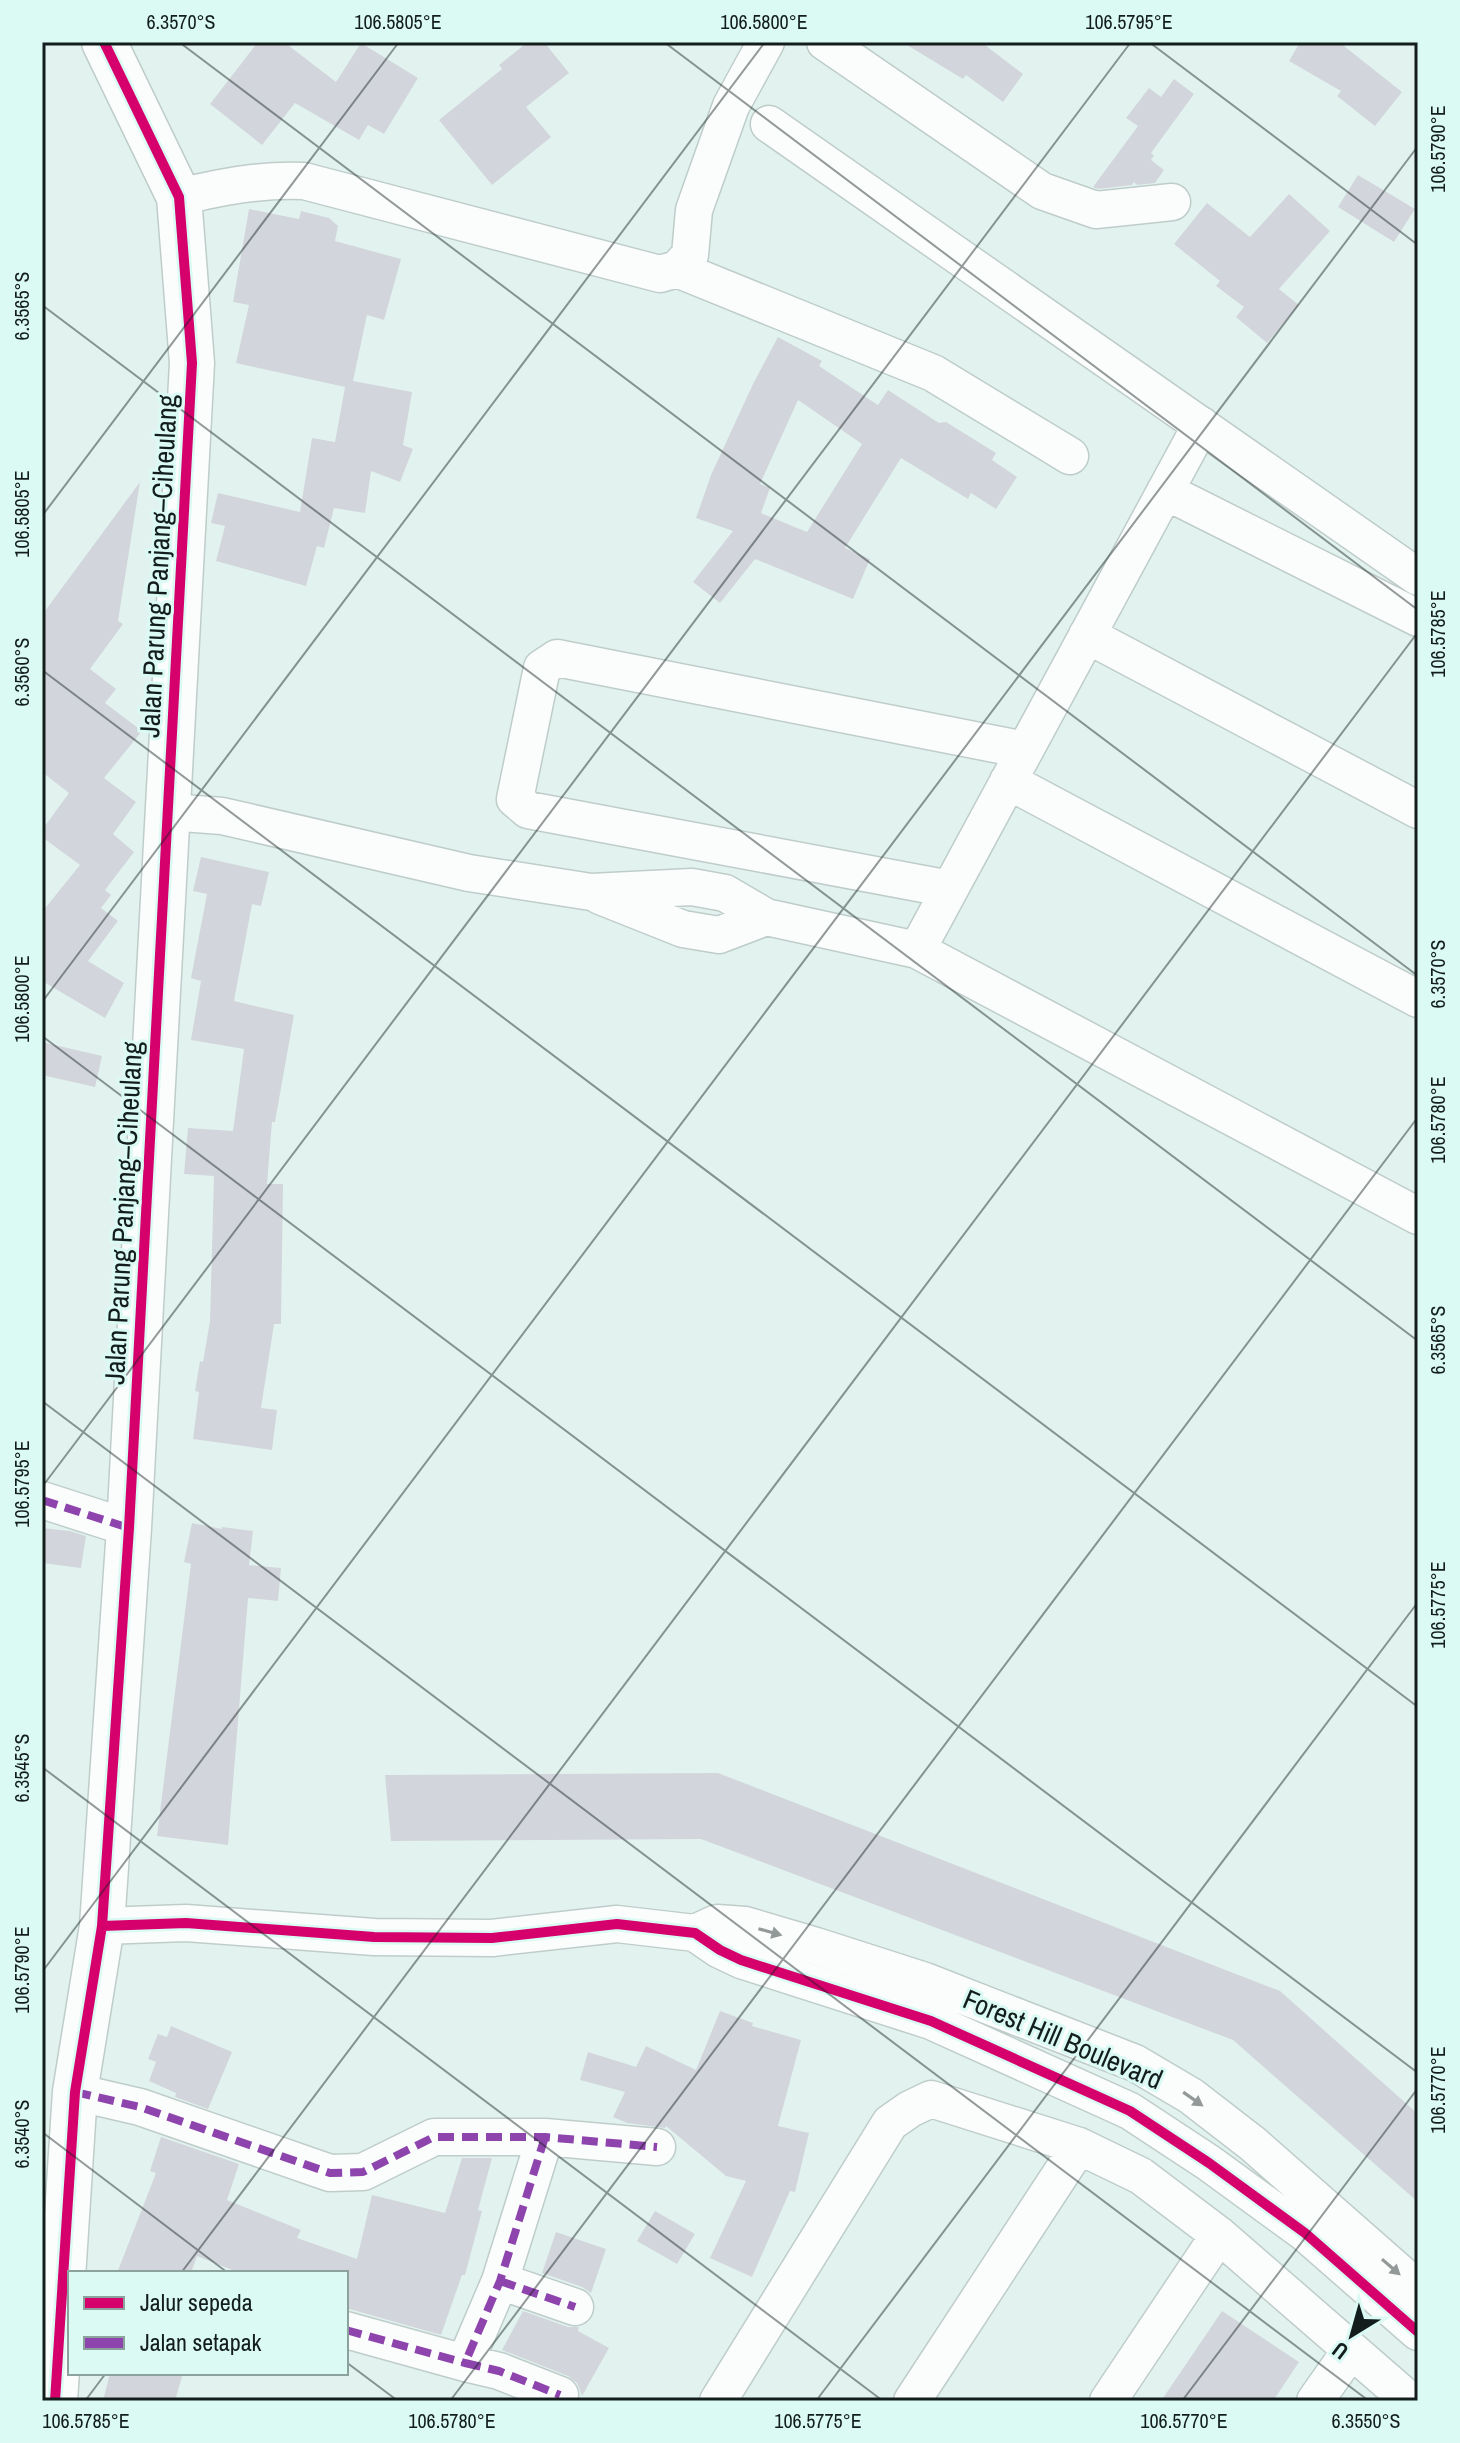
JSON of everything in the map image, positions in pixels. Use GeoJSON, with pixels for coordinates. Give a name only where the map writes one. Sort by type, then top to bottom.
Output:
{"type":"FeatureCollection","features":[{"type":"Feature","properties":{"kind":"street","name":"Jalan Parung Panjang–Ciheulang"},"geometry":{"type":"LineString","coordinates":[[55,2401],[53,2261],[75,2092],[102,1926],[129,1528],[192,363],[179,197],[104,42]]}},
{"type":"Feature","properties":{"kind":"street"},"geometry":{"type":"LineString","coordinates":[[179,197],[270,179],[304,181],[660,274],[677,269],[690,255],[694,210],[731,106],[766,42]]}},
{"type":"Feature","properties":{"kind":"street"},"geometry":{"type":"LineString","coordinates":[[825,42],[1042,191],[1096,210],[1172,202]]}},
{"type":"Feature","properties":{"kind":"street"},"geometry":{"type":"LineString","coordinates":[[769,124],[1418,577]]}},
{"type":"Feature","properties":{"kind":"street"},"geometry":{"type":"LineString","coordinates":[[677,269],[933,373],[1070,456]]}},
{"type":"Feature","properties":{"kind":"street"},"geometry":{"type":"LineString","coordinates":[[917,950],[1201,425]]}},
{"type":"Feature","properties":{"kind":"street"},"geometry":{"type":"LineString","coordinates":[[1165,491],[1418,618]]}},
{"type":"Feature","properties":{"kind":"street"},"geometry":{"type":"LineString","coordinates":[[1087,635],[1418,810]]}},
{"type":"Feature","properties":{"kind":"street"},"geometry":{"type":"LineString","coordinates":[[950,889],[528,810],[515,799],[542,668],[557,658],[1025,750]]}},
{"type":"Feature","properties":{"kind":"street"},"geometry":{"type":"LineString","coordinates":[[1008,781],[1418,999]]}},
{"type":"Feature","properties":{"kind":"street"},"geometry":{"type":"LineString","coordinates":[[169,812],[222,816],[469,873],[591,892],[692,887],[725,893],[766,917],[917,950],[1418,1216]]}},
{"type":"Feature","properties":{"kind":"street"},"geometry":{"type":"LineString","coordinates":[[42,1500],[129,1528]]}},
{"type":"Feature","properties":{"kind":"street"},"geometry":{"type":"LineString","coordinates":[[102,1926],[186,1923],[410,1938],[492,1938],[617,1924],[695,1933],[741,1960],[931,2021],[1130,2111],[1209,2163],[1305,2233],[1418,2332]]}},
{"type":"Feature","properties":{"kind":"street","name":"Forest Hill Boulevard"},"geometry":{"type":"LineString","coordinates":[[695,1933],[717,1923],[745,1925],[925,1981],[1135,2063],[1191,2096],[1253,2144],[1418,2289]]}},
{"type":"Feature","properties":{"kind":"street"},"geometry":{"type":"LineString","coordinates":[[75,2092],[140,2107],[330,2173],[363,2172],[434,2137],[545,2137],[657,2147]]}},
{"type":"Feature","properties":{"kind":"street"},"geometry":{"type":"LineString","coordinates":[[718,2401],[890,2123],[931,2099],[1079,2146],[1141,2176],[1219,2235],[1410,2401]]}},
{"type":"Feature","properties":{"kind":"street"},"geometry":{"type":"LineString","coordinates":[[465,2363],[500,2281],[545,2137]]}},
{"type":"Feature","properties":{"kind":"street"},"geometry":{"type":"LineString","coordinates":[[912,2401],[1079,2146]]}},
{"type":"Feature","properties":{"kind":"street"},"geometry":{"type":"LineString","coordinates":[[1108,2401],[1219,2235]]}},
{"type":"Feature","properties":{"kind":"street"},"geometry":{"type":"LineString","coordinates":[[500,2281],[575,2307]]}},
{"type":"Feature","properties":{"kind":"street"},"geometry":{"type":"LineString","coordinates":[[348,2331],[499,2371],[560,2395]]}},
{"type":"Feature","properties":{"kind":"street"},"geometry":{"type":"LineString","coordinates":[[1315,2401],[1351,2350]]}},
{"type":"Feature","properties":{"kind":"building"},"geometry":{"type":"Polygon","coordinates":[[[258,42],[284,42],[336,82],[361,43],[418,78],[384,134],[368,125],[359,140],[295,103],[262,145],[210,104],[258,42]]]}},
{"type":"Feature","properties":{"kind":"building"},"geometry":{"type":"Polygon","coordinates":[[[528,42],[544,42],[569,73],[526,107],[551,137],[492,185],[439,120],[502,69],[499,65],[528,42]]]}},
{"type":"Feature","properties":{"kind":"building"},"geometry":{"type":"Polygon","coordinates":[[[902,42],[981,42],[1023,74],[1003,102],[966,75],[963,79],[902,42]]]}},
{"type":"Feature","properties":{"kind":"building"},"geometry":{"type":"Polygon","coordinates":[[[1300,42],[1339,42],[1402,92],[1375,126],[1337,96],[1341,91],[1289,61],[1300,42]]]}},
{"type":"Feature","properties":{"kind":"building"},"geometry":{"type":"Polygon","coordinates":[[[1174,79],[1194,94],[1151,153],[1154,156],[1151,160],[1164,170],[1155,183],[1093,187],[1138,126],[1126,118],[1149,88],[1161,97],[1174,79]]]}},
{"type":"Feature","properties":{"kind":"building"},"geometry":{"type":"Polygon","coordinates":[[[1358,175],[1415,209],[1394,242],[1338,207],[1358,175]]]}},
{"type":"Feature","properties":{"kind":"building"},"geometry":{"type":"Polygon","coordinates":[[[1289,194],[1330,231],[1279,289],[1299,305],[1267,343],[1236,317],[1244,307],[1216,286],[1220,281],[1174,244],[1207,203],[1250,237],[1289,194]]]}},
{"type":"Feature","properties":{"kind":"building"},"geometry":{"type":"Polygon","coordinates":[[[249,209],[299,219],[301,211],[329,218],[338,226],[335,241],[401,259],[384,320],[367,315],[353,381],[412,392],[403,445],[413,449],[400,482],[371,471],[365,513],[334,508],[324,548],[317,546],[306,586],[216,561],[225,526],[211,523],[218,493],[300,512],[312,438],[335,442],[345,387],[236,363],[249,305],[233,302],[249,209]]]}},
{"type":"Feature","properties":{"kind":"building"},"geometry":{"type":"Polygon","coordinates":[[[778,337],[822,361],[819,366],[878,405],[888,390],[939,423],[946,422],[996,453],[992,460],[1017,477],[996,509],[971,493],[968,499],[901,458],[845,548],[870,559],[853,599],[755,559],[720,603],[693,582],[733,531],[696,518],[711,475],[778,337]],[[798,400],[760,484],[770,488],[761,513],[807,532],[862,444],[798,400]]]}},
{"type":"Feature","properties":{"kind":"building"},"geometry":{"type":"Polygon","coordinates":[[[140,482],[118,621],[123,624],[90,669],[116,689],[105,703],[142,731],[104,778],[136,802],[113,834],[134,852],[105,890],[111,895],[101,908],[118,921],[88,961],[124,983],[105,1018],[42,981],[42,912],[80,865],[42,837],[42,830],[69,793],[42,772],[42,615],[140,482]]]}},
{"type":"Feature","properties":{"kind":"building"},"geometry":{"type":"Polygon","coordinates":[[[201,857],[269,872],[261,906],[252,904],[234,1001],[294,1015],[275,1122],[272,1122],[267,1184],[283,1184],[281,1324],[274,1324],[261,1408],[277,1410],[272,1450],[193,1439],[199,1392],[195,1391],[210,1321],[214,1176],[184,1174],[188,1128],[233,1131],[244,1049],[191,1040],[201,981],[191,978],[207,894],[193,891],[201,857]]]}},
{"type":"Feature","properties":{"kind":"building"},"geometry":{"type":"Polygon","coordinates":[[[42,1042],[102,1056],[95,1087],[42,1075],[42,1042]]]}},
{"type":"Feature","properties":{"kind":"building"},"geometry":{"type":"Polygon","coordinates":[[[192,1523],[253,1531],[249,1565],[281,1568],[278,1601],[248,1598],[228,1845],[157,1836],[191,1564],[184,1562],[192,1523]]]}},
{"type":"Feature","properties":{"kind":"building"},"geometry":{"type":"Polygon","coordinates":[[[42,1528],[86,1536],[81,1568],[42,1563],[42,1528]]]}},
{"type":"Feature","properties":{"kind":"building"},"geometry":{"type":"Polygon","coordinates":[[[718,1773],[1280,1991],[1418,2114],[1418,2202],[1233,2040],[701,1839],[391,1841],[385,1775],[718,1773]]]}},
{"type":"Feature","properties":{"kind":"building"},"geometry":{"type":"Polygon","coordinates":[[[720,2011],[753,2023],[752,2026],[801,2040],[778,2126],[809,2133],[795,2192],[790,2191],[752,2277],[710,2258],[746,2181],[726,2176],[666,2126],[627,2123],[613,2117],[625,2092],[580,2080],[588,2052],[636,2067],[646,2046],[696,2070],[720,2011]]]}},
{"type":"Feature","properties":{"kind":"building"},"geometry":{"type":"Polygon","coordinates":[[[171,2026],[232,2052],[208,2109],[175,2097],[176,2093],[149,2081],[156,2062],[148,2059],[158,2034],[167,2037],[171,2026]]]}},
{"type":"Feature","properties":{"kind":"building"},"geometry":{"type":"Polygon","coordinates":[[[161,2137],[239,2164],[227,2200],[301,2230],[297,2238],[357,2259],[372,2195],[445,2213],[462,2158],[492,2158],[465,2275],[462,2275],[441,2335],[348,2309],[348,2271],[235,2271],[197,2256],[192,2271],[118,2271],[156,2173],[150,2171],[161,2137]]]}},
{"type":"Feature","properties":{"kind":"building"},"geometry":{"type":"Polygon","coordinates":[[[655,2211],[695,2234],[677,2264],[637,2241],[655,2211]]]}},
{"type":"Feature","properties":{"kind":"building"},"geometry":{"type":"Polygon","coordinates":[[[556,2232],[606,2249],[591,2293],[542,2273],[556,2232]]]}},
{"type":"Feature","properties":{"kind":"building"},"geometry":{"type":"Polygon","coordinates":[[[523,2311],[568,2327],[579,2327],[578,2331],[609,2348],[582,2396],[577,2383],[568,2376],[502,2350],[523,2311]]]}},
{"type":"Feature","properties":{"kind":"building"},"geometry":{"type":"Polygon","coordinates":[[[1222,2311],[1299,2362],[1273,2401],[1161,2401],[1222,2311]]]}},
{"type":"Feature","properties":{"kind":"building"},"geometry":{"type":"Polygon","coordinates":[[[110,2375],[182,2375],[175,2401],[103,2401],[110,2375]]]}},
{"type":"Feature","properties":{"kind":"marked path"},"geometry":{"type":"LineString","coordinates":[[42,1500],[129,1528]]}},
{"type":"Feature","properties":{"kind":"marked path"},"geometry":{"type":"LineString","coordinates":[[75,2092],[140,2107],[330,2173],[363,2172],[434,2137],[545,2137],[657,2147]]}},
{"type":"Feature","properties":{"kind":"marked path"},"geometry":{"type":"LineString","coordinates":[[545,2137],[500,2281],[465,2363],[499,2371],[560,2395]]}},
{"type":"Feature","properties":{"kind":"marked path"},"geometry":{"type":"LineString","coordinates":[[500,2281],[575,2307]]}},
{"type":"Feature","properties":{"kind":"marked path"},"geometry":{"type":"LineString","coordinates":[[348,2331],[465,2363]]}},
{"type":"Feature","properties":{"kind":"cycle path"},"geometry":{"type":"LineString","coordinates":[[55,2401],[75,2092],[102,1926],[129,1528],[192,363],[179,197],[104,42]]}},
{"type":"Feature","properties":{"kind":"cycle path"},"geometry":{"type":"LineString","coordinates":[[102,1926],[186,1923],[374,1937],[492,1938],[617,1924],[695,1933],[741,1960],[931,2021],[1130,2111],[1209,2163],[1305,2233],[1418,2332]]}}]}
